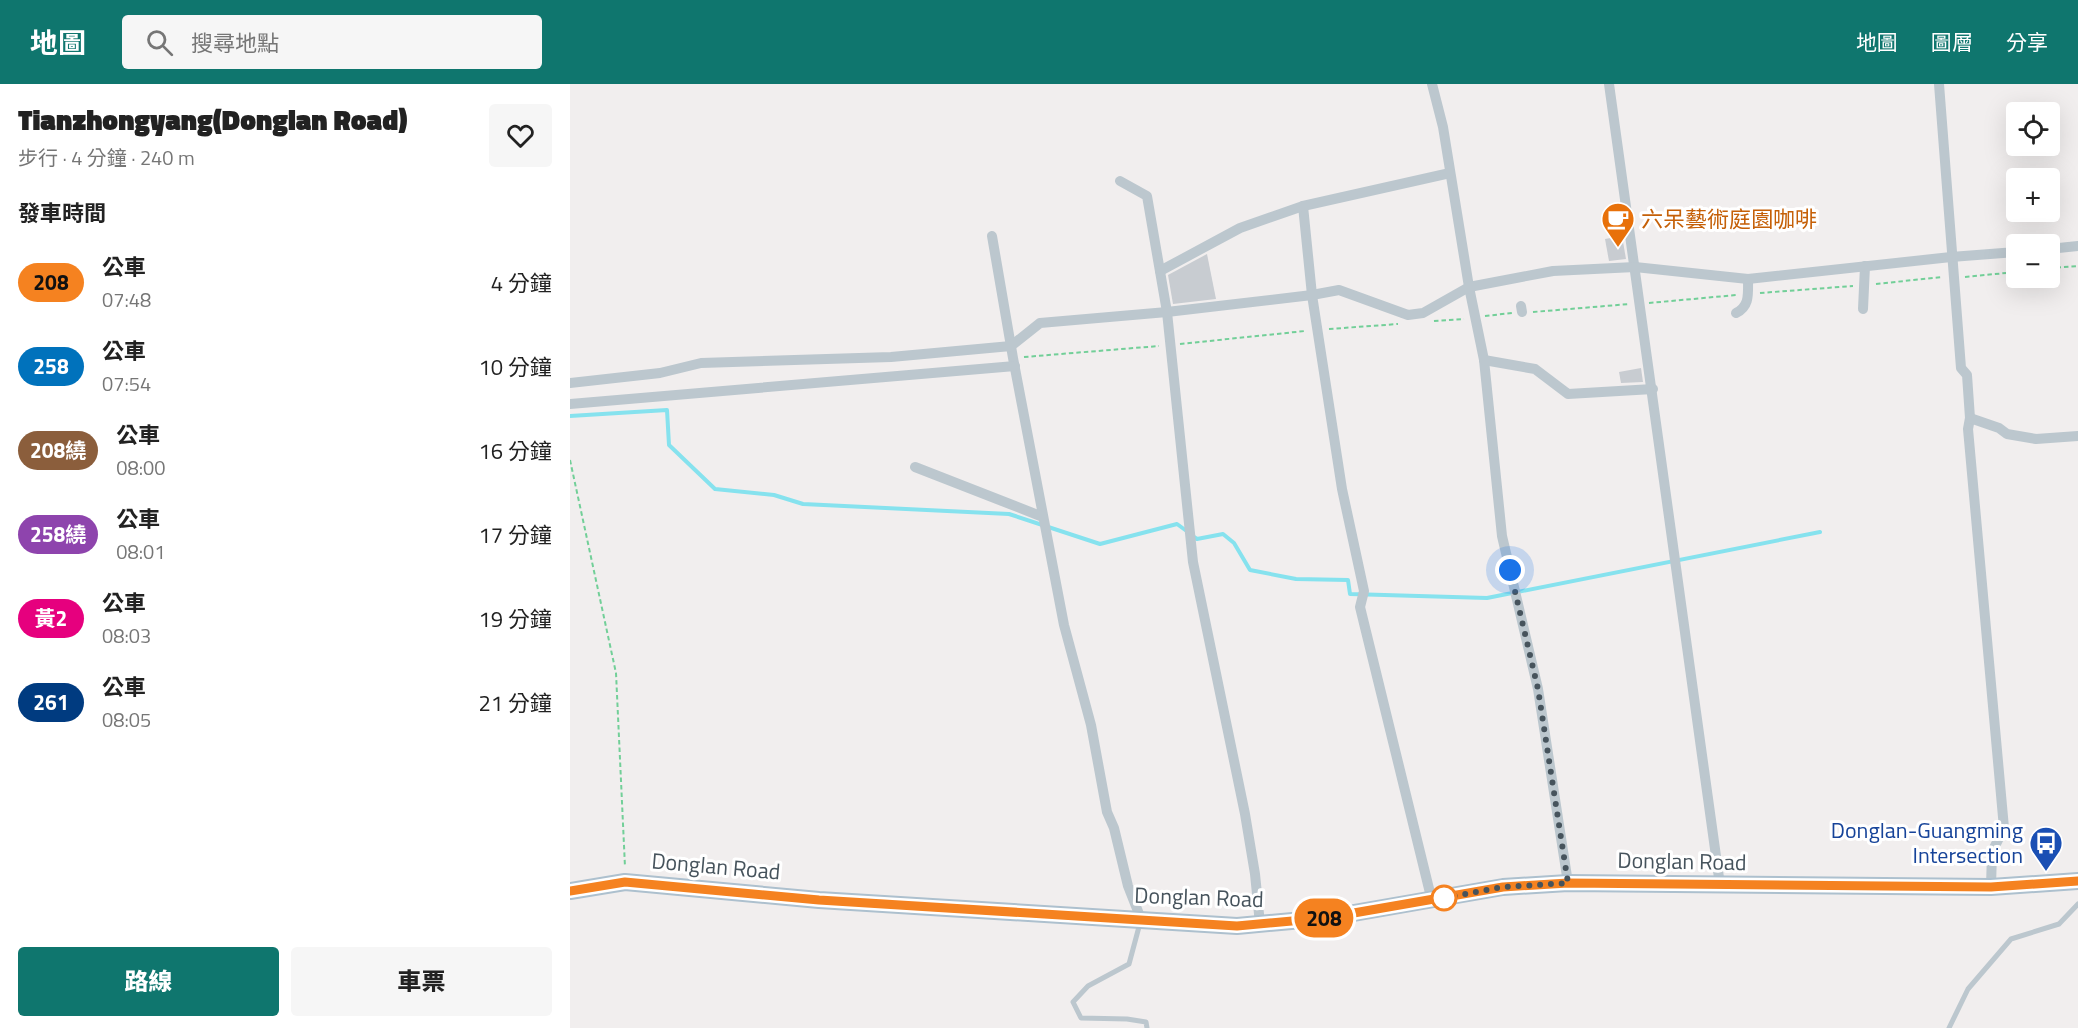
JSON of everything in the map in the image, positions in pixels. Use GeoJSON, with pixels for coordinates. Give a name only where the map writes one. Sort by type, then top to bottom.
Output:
{"type":"FeatureCollection","features":[{"type":"Feature","properties":{"kind":"main road","name":"Donglan Road"},"geometry":{"type":"LineString","coordinates":[[570,891],[625,882],[819,900],[1237,926],[1325,918],[1503,887],[1568,883],[1991,887],[2078,881]]}},
{"type":"Feature","properties":{"kind":"street"},"geometry":{"type":"LineString","coordinates":[[1432,84],[1443,127],[1469,287],[1484,360],[1502,536],[1538,689],[1568,883]]}},
{"type":"Feature","properties":{"kind":"street"},"geometry":{"type":"LineString","coordinates":[[1609,84],[1720,885]]}},
{"type":"Feature","properties":{"kind":"street"},"geometry":{"type":"LineString","coordinates":[[1939,84],[1951,256],[1961,368],[1967,375],[1970,418],[1968,429],[2004,828],[1992,852],[1991,887]]}},
{"type":"Feature","properties":{"kind":"street"},"geometry":{"type":"LineString","coordinates":[[1160,271],[1240,228],[1303,206],[1450,173]]}},
{"type":"Feature","properties":{"kind":"street"},"geometry":{"type":"LineString","coordinates":[[1120,181],[1147,196],[1167,312],[1193,562],[1245,814],[1255,874],[1260,924]]}},
{"type":"Feature","properties":{"kind":"street"},"geometry":{"type":"LineString","coordinates":[[1303,206],[1312,295],[1342,489],[1364,591],[1360,607],[1432,901]]}},
{"type":"Feature","properties":{"kind":"street"},"geometry":{"type":"LineString","coordinates":[[992,236],[1064,625],[1091,725],[1107,812],[1114,828],[1128,886],[1141,919]]}},
{"type":"Feature","properties":{"kind":"street"},"geometry":{"type":"LineString","coordinates":[[2060,248],[2078,246]]}},
{"type":"Feature","properties":{"kind":"street"},"geometry":{"type":"LineString","coordinates":[[570,383],[660,373],[701,363],[891,357],[1011,346],[1041,323],[1167,312],[1339,290],[1408,315],[1423,313],[1469,287],[1553,271],[1635,267],[1748,279],[1951,256],[2006,253]]}},
{"type":"Feature","properties":{"kind":"street"},"geometry":{"type":"LineString","coordinates":[[1863,309],[1865,266]]}},
{"type":"Feature","properties":{"kind":"street"},"geometry":{"type":"LineString","coordinates":[[1736,313],[1743,309],[1747,302],[1748,279]]}},
{"type":"Feature","properties":{"kind":"street"},"geometry":{"type":"LineString","coordinates":[[891,357],[892,368]]}},
{"type":"Feature","properties":{"kind":"street"},"geometry":{"type":"LineString","coordinates":[[1484,360],[1535,369],[1568,394],[1653,389]]}},
{"type":"Feature","properties":{"kind":"street"},"geometry":{"type":"LineString","coordinates":[[570,404],[1015,366]]}},
{"type":"Feature","properties":{"kind":"street"},"geometry":{"type":"LineString","coordinates":[[1970,418],[1999,428],[2007,434],[2036,439],[2078,436]]}},
{"type":"Feature","properties":{"kind":"street"},"geometry":{"type":"LineString","coordinates":[[915,467],[1043,517]]}},
{"type":"Feature","properties":{"kind":"lane"},"geometry":{"type":"LineString","coordinates":[[1949,1028],[1968,989],[2011,939],[2059,924],[2078,904]]}},
{"type":"Feature","properties":{"kind":"lane"},"geometry":{"type":"LineString","coordinates":[[1141,919],[1129,964],[1088,986],[1073,1002],[1081,1018],[1127,1019],[1146,1022],[1147,1028]]}},
{"type":"Feature","properties":{"kind":"path"},"geometry":{"type":"LineString","coordinates":[[2060,267],[2078,266]]}},
{"type":"Feature","properties":{"kind":"path"},"geometry":{"type":"LineString","coordinates":[[1965,277],[2006,273]]}},
{"type":"Feature","properties":{"kind":"path"},"geometry":{"type":"LineString","coordinates":[[1485,316],[1522,309],[1640,304],[1943,277]]}},
{"type":"Feature","properties":{"kind":"path"},"geometry":{"type":"LineString","coordinates":[[570,460],[616,673],[625,882]]}},
{"type":"Feature","properties":{"kind":"building","name":"六呆藝術庭園咖啡"},"geometry":{"type":"Polygon","coordinates":[[[1622,236],[1626,259],[1609,261],[1605,239],[1622,236]]]}},
{"type":"Feature","properties":{"kind":"building"},"geometry":{"type":"Polygon","coordinates":[[[1207,254],[1216,299],[1173,304],[1168,275],[1207,254]]]}},
{"type":"Feature","properties":{"kind":"building"},"geometry":{"type":"Polygon","coordinates":[[[1641,368],[1643,382],[1621,383],[1619,372],[1641,368]]]}},
{"type":"Feature","properties":{"kind":"waterway"},"geometry":{"type":"LineString","coordinates":[[570,416],[667,410],[669,445],[715,489],[774,495],[803,504],[1009,514],[1100,544],[1177,524],[1188,532]]}},
{"type":"Feature","properties":{"kind":"waterway"},"geometry":{"type":"LineString","coordinates":[[1194,537],[1197,539],[1223,534],[1234,543],[1250,570],[1296,579],[1348,580],[1350,594],[1487,598],[1820,532]]}},
{"type":"Feature","properties":{"kind":"bus line","name":"208"},"geometry":{"type":"LineString","coordinates":[[570,891],[625,882],[819,900],[1237,926],[1325,918],[1525,885],[1568,883],[1991,887],[2078,881]]}},
{"type":"Feature","properties":{"kind":"place","name":"六呆藝術庭園咖啡"},"geometry":{"type":"Point","coordinates":[1618,248]}},
{"type":"Feature","properties":{"kind":"place","name":"Donglan-Guangming Intersection"},"geometry":{"type":"Point","coordinates":[2046,872]}},
{"type":"Feature","properties":{"kind":"route"},"geometry":{"type":"LineString","coordinates":[[1444,898],[1503,887],[1568,883],[1538,689],[1510,570]]}}]}
